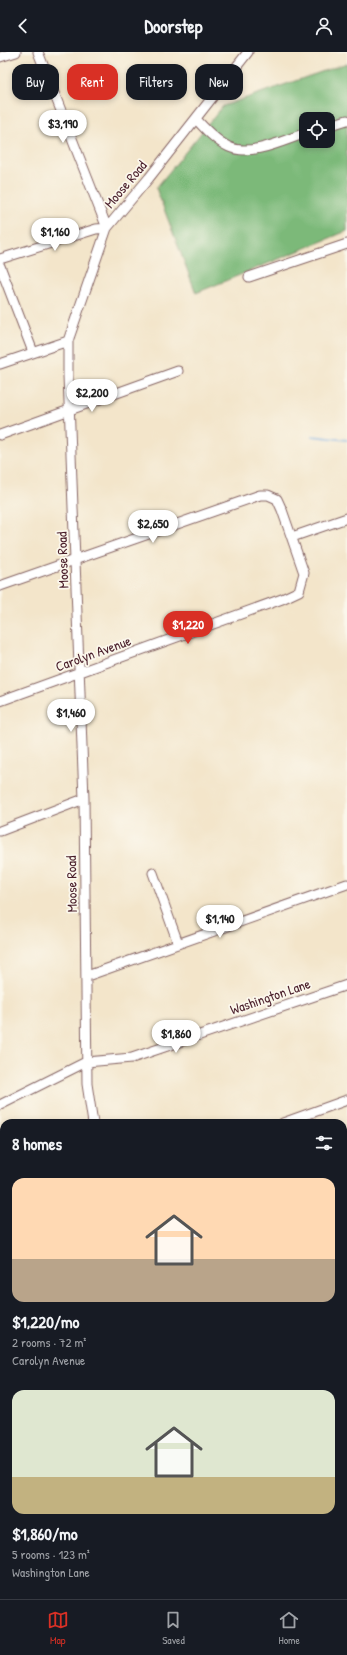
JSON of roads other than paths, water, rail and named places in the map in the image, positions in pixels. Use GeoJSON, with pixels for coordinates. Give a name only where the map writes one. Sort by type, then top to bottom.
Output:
{"type":"FeatureCollection","features":[{"type":"Feature","properties":{"kind":"street"},"geometry":{"type":"LineString","coordinates":[[0,57],[16,52]]}},
{"type":"Feature","properties":{"kind":"street"},"geometry":{"type":"LineString","coordinates":[[0,259],[96,228],[107,228],[38,52]]}},
{"type":"Feature","properties":{"kind":"street","name":"Moose Road"},"geometry":{"type":"LineString","coordinates":[[92,1119],[87,1084],[86,1062],[87,976],[84,799],[76,560],[69,410],[68,341],[107,228],[196,119],[248,52]]}},
{"type":"Feature","properties":{"kind":"street"},"geometry":{"type":"LineString","coordinates":[[196,119],[211,134],[228,147],[240,150],[254,150],[299,135]]}},
{"type":"Feature","properties":{"kind":"street"},"geometry":{"type":"LineString","coordinates":[[335,124],[347,120]]}},
{"type":"Feature","properties":{"kind":"street"},"geometry":{"type":"LineString","coordinates":[[249,277],[347,244]]}},
{"type":"Feature","properties":{"kind":"street"},"geometry":{"type":"LineString","coordinates":[[0,266],[33,352]]}},
{"type":"Feature","properties":{"kind":"street"},"geometry":{"type":"LineString","coordinates":[[0,364],[68,341]]}},
{"type":"Feature","properties":{"kind":"street"},"geometry":{"type":"LineString","coordinates":[[0,435],[178,370]]}},
{"type":"Feature","properties":{"kind":"street"},"geometry":{"type":"LineString","coordinates":[[0,586],[260,495],[268,495],[277,499],[292,537],[347,518]]}},
{"type":"Feature","properties":{"kind":"street","name":"Carolyn Avenue"},"geometry":{"type":"LineString","coordinates":[[0,701],[182,636],[299,591],[304,573],[292,537]]}},
{"type":"Feature","properties":{"kind":"street"},"geometry":{"type":"LineString","coordinates":[[0,831],[84,799]]}},
{"type":"Feature","properties":{"kind":"street"},"geometry":{"type":"LineString","coordinates":[[153,873],[178,944]]}},
{"type":"Feature","properties":{"kind":"street"},"geometry":{"type":"LineString","coordinates":[[87,976],[347,884]]}},
{"type":"Feature","properties":{"kind":"street","name":"Washington Lane"},"geometry":{"type":"LineString","coordinates":[[0,1105],[86,1062],[132,1058],[347,985]]}},
{"type":"Feature","properties":{"kind":"street"},"geometry":{"type":"LineString","coordinates":[[294,1119],[347,1100]]}},
{"type":"Feature","properties":{"kind":"waterway"},"geometry":{"type":"LineString","coordinates":[[312,436],[347,440]]}}]}
